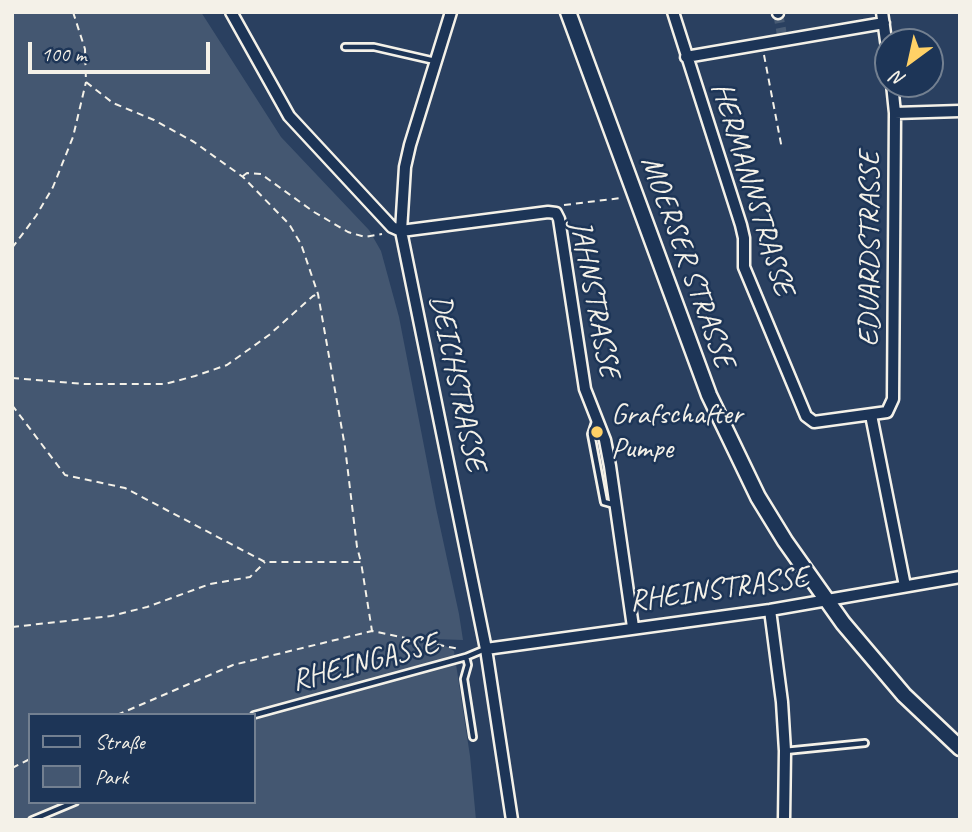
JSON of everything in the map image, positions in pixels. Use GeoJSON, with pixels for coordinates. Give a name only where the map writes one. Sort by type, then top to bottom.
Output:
{"type":"FeatureCollection","features":[{"type":"Feature","properties":{"kind":"main road","name":"MOERSER STRASSE"},"geometry":{"type":"LineString","coordinates":[[568,12],[709,396],[758,497],[825,599],[904,695],[960,748]]}},
{"type":"Feature","properties":{"kind":"street"},"geometry":{"type":"LineString","coordinates":[[231,12],[289,116],[397,229]]}},
{"type":"Feature","properties":{"kind":"street","name":"DEICHSTRASSE"},"geometry":{"type":"LineString","coordinates":[[451,12],[410,145],[397,229],[486,649],[512,820]]}},
{"type":"Feature","properties":{"kind":"street","name":"HERMANNSTRASSE"},"geometry":{"type":"LineString","coordinates":[[673,12],[741,225],[744,267],[806,416],[814,422],[887,412]]}},
{"type":"Feature","properties":{"kind":"street"},"geometry":{"type":"LineString","coordinates":[[686,57],[883,18]]}},
{"type":"Feature","properties":{"kind":"street","name":"EDUARDSTRASSE"},"geometry":{"type":"LineString","coordinates":[[887,412],[893,399],[893,98]]}},
{"type":"Feature","properties":{"kind":"street"},"geometry":{"type":"LineString","coordinates":[[895,113],[960,111]]}},
{"type":"Feature","properties":{"kind":"street","name":"JAHNSTRASSE"},"geometry":{"type":"LineString","coordinates":[[397,229],[556,213],[585,389],[605,440],[633,627]]}},
{"type":"Feature","properties":{"kind":"street"},"geometry":{"type":"LineString","coordinates":[[871,415],[905,586]]}},
{"type":"Feature","properties":{"kind":"street","name":"RHEINSTRASSE"},"geometry":{"type":"LineString","coordinates":[[486,649],[770,610],[960,577]]}},
{"type":"Feature","properties":{"kind":"street"},"geometry":{"type":"LineString","coordinates":[[770,610],[782,702],[785,751],[783,820]]}},
{"type":"Feature","properties":{"kind":"lane"},"geometry":{"type":"LineString","coordinates":[[345,47],[374,47],[436,61]]}},
{"type":"Feature","properties":{"kind":"lane","name":"RHEINGASSE"},"geometry":{"type":"LineString","coordinates":[[256,714],[466,657],[486,649]]}},
{"type":"Feature","properties":{"kind":"lane"},"geometry":{"type":"LineString","coordinates":[[466,657],[468,665],[464,679],[473,737]]}},
{"type":"Feature","properties":{"kind":"lane"},"geometry":{"type":"LineString","coordinates":[[785,751],[864,743]]}},
{"type":"Feature","properties":{"kind":"lane"},"geometry":{"type":"LineString","coordinates":[[32,820],[70,804]]}},
{"type":"Feature","properties":{"kind":"path"},"geometry":{"type":"LineString","coordinates":[[12,248],[53,187],[73,137],[86,82],[85,48],[73,12]]}},
{"type":"Feature","properties":{"kind":"path"},"geometry":{"type":"LineString","coordinates":[[762,44],[782,149]]}},
{"type":"Feature","properties":{"kind":"path"},"geometry":{"type":"LineString","coordinates":[[86,82],[113,103],[154,120],[194,142],[243,177],[289,225],[310,266],[318,294],[372,631]]}},
{"type":"Feature","properties":{"kind":"path"},"geometry":{"type":"LineString","coordinates":[[243,177],[247,173],[261,174],[314,212],[348,232],[374,237],[397,229]]}},
{"type":"Feature","properties":{"kind":"path"},"geometry":{"type":"LineString","coordinates":[[556,213],[562,206],[626,197]]}},
{"type":"Feature","properties":{"kind":"path"},"geometry":{"type":"LineString","coordinates":[[12,378],[85,384],[165,384],[195,376],[227,365],[269,335],[318,294]]}},
{"type":"Feature","properties":{"kind":"path"},"geometry":{"type":"LineString","coordinates":[[12,404],[65,475],[125,488],[265,562],[361,562]]}},
{"type":"Feature","properties":{"kind":"path"},"geometry":{"type":"LineString","coordinates":[[12,627],[111,616],[147,607],[210,584],[250,577],[265,562]]}},
{"type":"Feature","properties":{"kind":"path"},"geometry":{"type":"LineString","coordinates":[[122,713],[233,665],[372,631],[453,647],[463,650],[466,657]]}},
{"type":"Feature","properties":{"kind":"path"},"geometry":{"type":"LineString","coordinates":[[12,768],[28,760]]}},
{"type":"Feature","properties":{"kind":"green space"},"geometry":{"type":"Polygon","coordinates":[[[12,12],[201,12],[281,137],[369,230],[381,251],[399,317],[459,614],[463,640],[434,639],[454,651],[470,756],[476,820],[12,820],[12,12]]]}},
{"type":"Feature","properties":{"kind":"tunnel"},"geometry":{"type":"LineString","coordinates":[[778,13],[782,35]]}},
{"type":"Feature","properties":{"kind":"place","name":"Grafschafter Pumpe"},"geometry":{"type":"Point","coordinates":[597,432]}}]}
